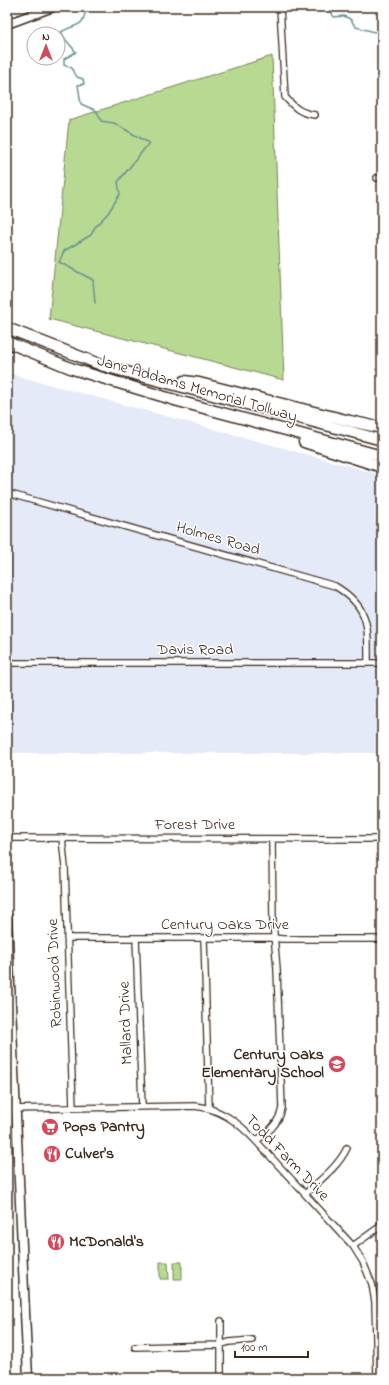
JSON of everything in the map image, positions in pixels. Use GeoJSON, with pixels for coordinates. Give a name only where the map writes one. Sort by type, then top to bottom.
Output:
{"type":"FeatureCollection","features":[{"type":"Feature","properties":{"kind":"highway","name":"Jane Addams Memorial Tollway"},"geometry":{"type":"LineString","coordinates":[[7,328],[104,366],[382,440]]}},
{"type":"Feature","properties":{"kind":"highway","name":"Jane Addams Memorial Tollway"},"geometry":{"type":"LineString","coordinates":[[7,342],[73,369],[178,402],[382,456]]}},
{"type":"Feature","properties":{"kind":"highway"},"geometry":{"type":"LineString","coordinates":[[121,370],[199,384],[382,428]]}},
{"type":"Feature","properties":{"kind":"highway"},"geometry":{"type":"LineString","coordinates":[[178,402],[382,467]]}},
{"type":"Feature","properties":{"kind":"main road"},"geometry":{"type":"LineString","coordinates":[[7,24],[53,7]]}},
{"type":"Feature","properties":{"kind":"main road"},"geometry":{"type":"LineString","coordinates":[[7,917],[28,1378]]}},
{"type":"Feature","properties":{"kind":"street"},"geometry":{"type":"LineString","coordinates":[[280,7],[285,97],[303,113],[315,115]]}},
{"type":"Feature","properties":{"kind":"street","name":"Holmes Road"},"geometry":{"type":"LineString","coordinates":[[7,493],[335,586],[351,597],[362,610],[368,631],[368,663]]}},
{"type":"Feature","properties":{"kind":"street","name":"Davis Road"},"geometry":{"type":"LineString","coordinates":[[7,662],[382,663]]}},
{"type":"Feature","properties":{"kind":"street","name":"Forest Drive"},"geometry":{"type":"LineString","coordinates":[[7,838],[382,839]]}},
{"type":"Feature","properties":{"kind":"street","name":"Robinwood Drive"},"geometry":{"type":"LineString","coordinates":[[62,838],[73,1108]]}},
{"type":"Feature","properties":{"kind":"street"},"geometry":{"type":"LineString","coordinates":[[256,1141],[275,1126],[282,1108],[277,969],[273,923],[272,838]]}},
{"type":"Feature","properties":{"kind":"street","name":"Century Oaks Drive"},"geometry":{"type":"LineString","coordinates":[[67,938],[382,939]]}},
{"type":"Feature","properties":{"kind":"street","name":"Mallard Drive"},"geometry":{"type":"LineString","coordinates":[[136,938],[142,1106]]}},
{"type":"Feature","properties":{"kind":"street"},"geometry":{"type":"LineString","coordinates":[[204,938],[209,1108]]}},
{"type":"Feature","properties":{"kind":"street","name":"Todd Farm Drive"},"geometry":{"type":"LineString","coordinates":[[7,1109],[194,1106],[209,1108],[227,1116],[246,1130],[353,1246],[367,1272],[379,1309],[377,1378]]}},
{"type":"Feature","properties":{"kind":"street"},"geometry":{"type":"LineString","coordinates":[[305,1194],[334,1167],[343,1157],[347,1148]]}},
{"type":"Feature","properties":{"kind":"street"},"geometry":{"type":"LineString","coordinates":[[353,1246],[378,1228],[382,1222]]}},
{"type":"Feature","properties":{"kind":"street"},"geometry":{"type":"LineString","coordinates":[[221,1320],[221,1378]]}},
{"type":"Feature","properties":{"kind":"street"},"geometry":{"type":"LineString","coordinates":[[135,1347],[220,1345],[229,1342],[252,1340]]}},
{"type":"Feature","properties":{"kind":"shaded area"},"geometry":{"type":"Polygon","coordinates":[[[7,373],[382,475],[382,753],[8,753],[7,373]]]}},
{"type":"Feature","properties":{"kind":"shaded area"},"geometry":{"type":"Polygon","coordinates":[[[7,1050],[11,1116],[7,1116],[7,1050]]]}},
{"type":"Feature","properties":{"kind":"green space"},"geometry":{"type":"Polygon","coordinates":[[[272,56],[284,380],[49,319],[69,120],[272,56]]]}},
{"type":"Feature","properties":{"kind":"green space"},"geometry":{"type":"Polygon","coordinates":[[[160,1262],[168,1262],[169,1279],[160,1279],[160,1262]]]}},
{"type":"Feature","properties":{"kind":"green space"},"geometry":{"type":"Polygon","coordinates":[[[174,1262],[182,1262],[182,1279],[174,1279],[174,1262]]]}},
{"type":"Feature","properties":{"kind":"waterway"},"geometry":{"type":"LineString","coordinates":[[86,7],[85,14],[81,22],[61,32],[76,52],[64,59],[64,65],[72,68],[77,77],[83,79],[84,84],[78,85],[81,104],[97,111],[101,121],[114,123],[149,143],[118,182],[120,194],[108,213],[95,227],[91,235],[64,251],[59,262],[93,280],[95,303]]}},
{"type":"Feature","properties":{"kind":"waterway"},"geometry":{"type":"LineString","coordinates":[[325,7],[330,10],[334,17],[344,16],[350,19],[356,27],[382,34]]}},
{"type":"Feature","properties":{"kind":"place","name":"Century Oaks Elementary School"},"geometry":{"type":"Point","coordinates":[337,1064]}},
{"type":"Feature","properties":{"kind":"place","name":"Pops Pantry"},"geometry":{"type":"Point","coordinates":[50,1127]}},
{"type":"Feature","properties":{"kind":"place","name":"Culver's"},"geometry":{"type":"Point","coordinates":[52,1154]}},
{"type":"Feature","properties":{"kind":"place","name":"McDonald's"},"geometry":{"type":"Point","coordinates":[56,1242]}}]}
